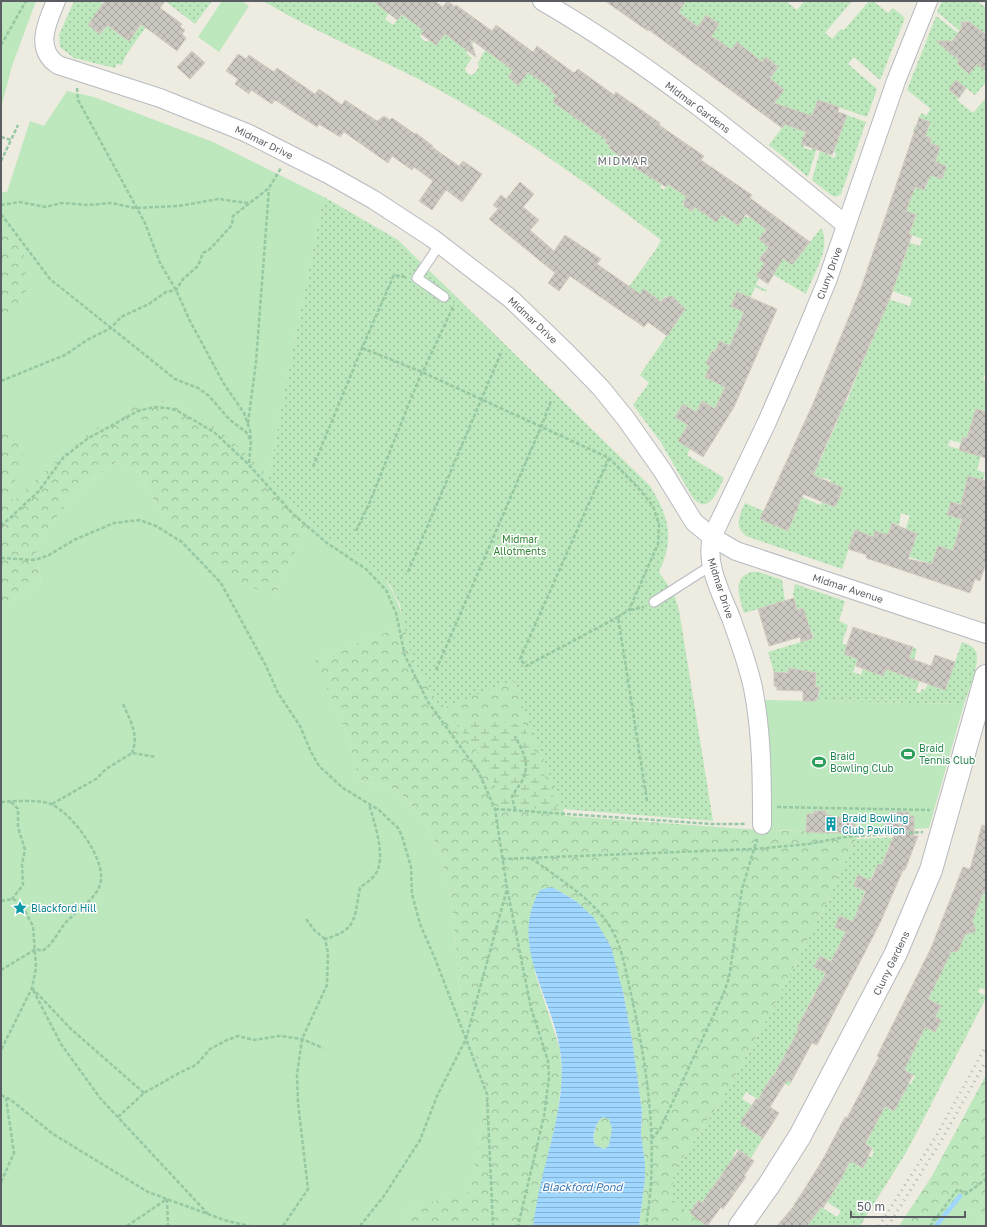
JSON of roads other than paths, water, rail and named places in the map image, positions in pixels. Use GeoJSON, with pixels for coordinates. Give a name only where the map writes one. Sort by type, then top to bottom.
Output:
{"type":"FeatureCollection","features":[{"type":"Feature","properties":{"kind":"street","name":"Midmar Drive"},"geometry":{"type":"LineString","coordinates":[[56,1],[44,36],[46,50],[52,60],[62,67],[181,106],[235,128],[288,154],[374,200],[440,244],[518,305],[601,388],[652,455],[694,522],[712,537],[709,547],[712,565],[744,655],[753,689],[761,749],[762,825]]}},
{"type":"Feature","properties":{"kind":"street","name":"Midmar Gardens"},"geometry":{"type":"LineString","coordinates":[[542,1],[606,41],[678,92],[846,225]]}},
{"type":"Feature","properties":{"kind":"street","name":"Cluny Drive"},"geometry":{"type":"LineString","coordinates":[[712,537],[792,367],[826,281],[896,81],[928,1]]}},
{"type":"Feature","properties":{"kind":"street","name":"Midmar Avenue"},"geometry":{"type":"LineString","coordinates":[[712,537],[736,550],[986,634]]}},
{"type":"Feature","properties":{"kind":"street","name":"Cluny Gardens"},"geometry":{"type":"LineString","coordinates":[[740,1226],[769,1185],[800,1136],[874,998],[915,912],[943,831],[986,676]]}},
{"type":"Feature","properties":{"kind":"lane"},"geometry":{"type":"LineString","coordinates":[[440,244],[417,278],[444,297]]}},
{"type":"Feature","properties":{"kind":"lane"},"geometry":{"type":"LineString","coordinates":[[654,602],[712,565]]}},
{"type":"Feature","properties":{"kind":"water","name":"Blackford Pond"},"geometry":{"type":"Polygon","coordinates":[[[552,887],[576,901],[594,918],[611,947],[623,992],[632,1039],[642,1111],[641,1134],[645,1178],[639,1226],[533,1226],[539,1192],[553,1136],[559,1102],[562,1067],[556,1030],[535,970],[530,950],[528,930],[531,910],[540,890],[552,887]],[[603,1117],[600,1119],[596,1126],[594,1135],[594,1143],[596,1146],[605,1149],[609,1145],[612,1129],[609,1119],[603,1117]]]}},
{"type":"Feature","properties":{"kind":"waterway"},"geometry":{"type":"LineString","coordinates":[[936,1226],[960,1196]]}},
{"type":"Feature","properties":{"kind":"railway"},"geometry":{"type":"LineString","coordinates":[[879,1226],[935,1138],[986,1046]]}},
{"type":"Feature","properties":{"kind":"railway"},"geometry":{"type":"LineString","coordinates":[[888,1226],[941,1141],[986,1061]]}},
{"type":"Feature","properties":{"kind":"place","name":"Braid Tennis Club"},"geometry":{"type":"Point","coordinates":[908,754]}},
{"type":"Feature","properties":{"kind":"place","name":"Braid Bowling Club"},"geometry":{"type":"Point","coordinates":[819,762]}},
{"type":"Feature","properties":{"kind":"place","name":"Braid Bowling Club Pavilion"},"geometry":{"type":"Point","coordinates":[831,824]}},
{"type":"Feature","properties":{"kind":"place","name":"Blackford Hill"},"geometry":{"type":"Point","coordinates":[20,908]}},
{"type":"Feature","properties":{"kind":"district","name":"MIDMAR"},"geometry":{"type":"Point","coordinates":[623,160]}},
{"type":"Feature","properties":{"kind":"park label","name":"Midmar Allotments"},"geometry":{"type":"Point","coordinates":[520,544]}}]}
